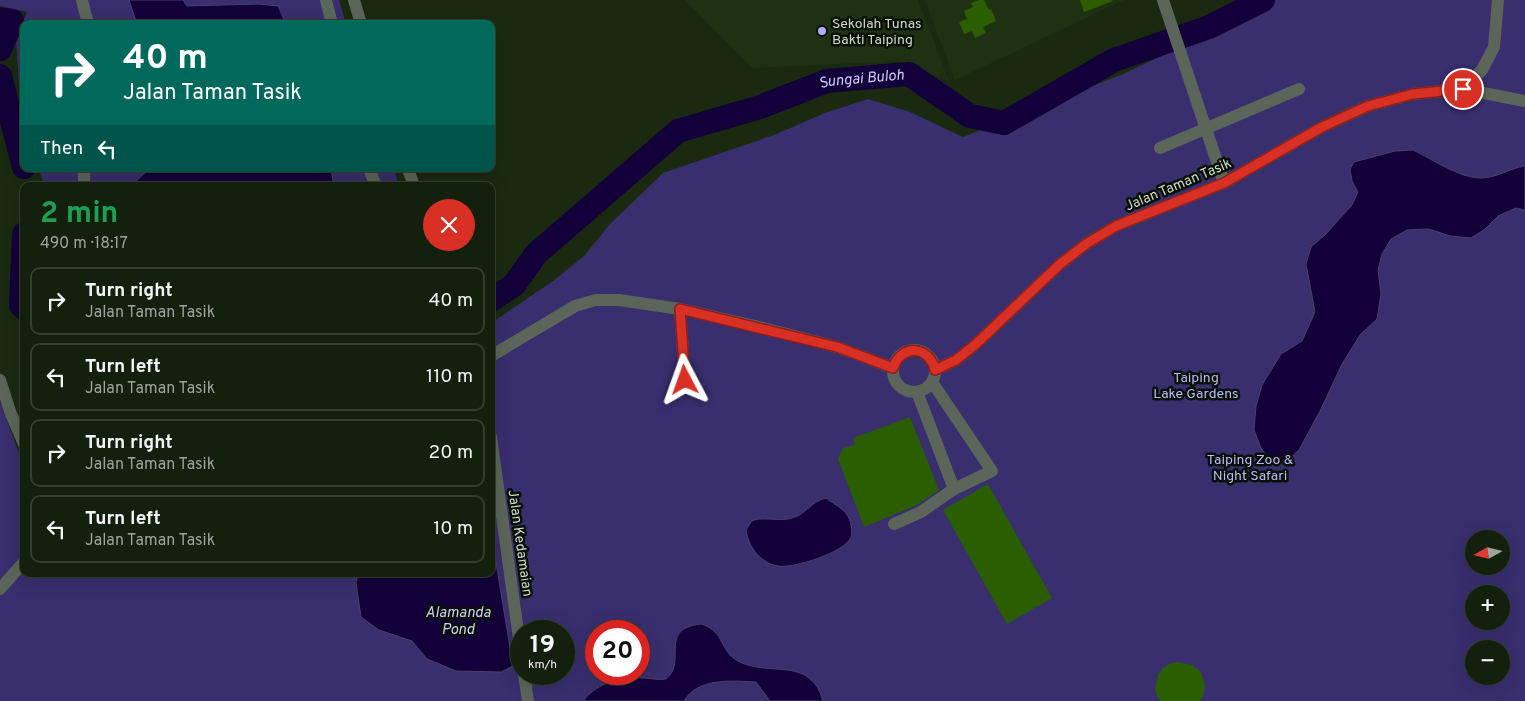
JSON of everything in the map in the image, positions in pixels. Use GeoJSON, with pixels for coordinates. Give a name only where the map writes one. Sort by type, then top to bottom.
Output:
{"type":"FeatureCollection","features":[{"type":"Feature","properties":{"kind":"street"},"geometry":{"type":"LineString","coordinates":[[82,0],[87,20]]}},
{"type":"Feature","properties":{"kind":"street"},"geometry":{"type":"LineString","coordinates":[[326,0],[331,20]]}},
{"type":"Feature","properties":{"kind":"street"},"geometry":{"type":"LineString","coordinates":[[354,0],[360,20]]}},
{"type":"Feature","properties":{"kind":"street"},"geometry":{"type":"LineString","coordinates":[[1463,89],[1482,70],[1494,47],[1498,0]]}},
{"type":"Feature","properties":{"kind":"street"},"geometry":{"type":"LineString","coordinates":[[1164,4],[1224,183]]}},
{"type":"Feature","properties":{"kind":"street"},"geometry":{"type":"LineString","coordinates":[[1160,148],[1299,89]]}},
{"type":"Feature","properties":{"kind":"street","name":"Jalan Taman Tasik"},"geometry":{"type":"LineString","coordinates":[[917,392],[923,390],[933,376],[976,344],[1059,265],[1086,244],[1116,226],[1224,183],[1322,127],[1368,106],[1413,94],[1463,89],[1525,101]]}},
{"type":"Feature","properties":{"kind":"street"},"geometry":{"type":"LineString","coordinates":[[495,354],[575,306],[596,300],[619,300],[680,309],[837,347],[893,368]]}},
{"type":"Feature","properties":{"kind":"street"},"geometry":{"type":"LineString","coordinates":[[680,309],[685,380]]}},
{"type":"Feature","properties":{"kind":"street"},"geometry":{"type":"LineString","coordinates":[[894,524],[922,512],[954,489],[992,471],[933,376],[933,363],[924,353],[911,350],[899,356],[893,368],[895,381],[899,386],[911,392],[917,392],[954,489]]}},
{"type":"Feature","properties":{"kind":"street"},"geometry":{"type":"LineString","coordinates":[[0,380],[20,435]]}},
{"type":"Feature","properties":{"kind":"street","name":"Jalan Kedamaian"},"geometry":{"type":"LineString","coordinates":[[495,466],[516,620]]}},
{"type":"Feature","properties":{"kind":"street"},"geometry":{"type":"LineString","coordinates":[[0,589],[20,566]]}},
{"type":"Feature","properties":{"kind":"street"},"geometry":{"type":"LineString","coordinates":[[526,685],[528,701]]}},
{"type":"Feature","properties":{"kind":"shaded area","name":"Sekolah Tunas Bakti Taiping"},"geometry":{"type":"Polygon","coordinates":[[[685,0],[918,0],[949,81],[897,61],[752,68],[685,0]]]}},
{"type":"Feature","properties":{"kind":"shaded area"},"geometry":{"type":"Polygon","coordinates":[[[925,0],[1124,0],[955,80],[925,0]]]}},
{"type":"Feature","properties":{"kind":"green space"},"geometry":{"type":"Polygon","coordinates":[[[0,0],[339,0],[345,20],[24,20],[27,12],[0,6],[0,0]]]}},
{"type":"Feature","properties":{"kind":"green space","name":"Taiping Lake Gardens"},"geometry":{"type":"Polygon","coordinates":[[[1273,0],[1525,0],[1525,701],[0,701],[0,401],[20,456],[20,577],[495,577],[495,320],[553,281],[584,256],[610,224],[663,173],[774,135],[825,113],[868,99],[910,112],[963,137],[1123,74],[1263,8],[1273,0]]]}},
{"type":"Feature","properties":{"kind":"green space"},"geometry":{"type":"Polygon","coordinates":[[[20,29],[20,104],[16,39],[20,29]]]}},
{"type":"Feature","properties":{"kind":"green space"},"geometry":{"type":"Polygon","coordinates":[[[40,172],[395,172],[398,182],[43,182],[40,172]]]}},
{"type":"Feature","properties":{"kind":"water"},"geometry":{"type":"Polygon","coordinates":[[[129,0],[183,0],[187,6],[259,4],[278,6],[284,20],[136,20],[129,0]]]}},
{"type":"Feature","properties":{"kind":"water"},"geometry":{"type":"Polygon","coordinates":[[[1413,150],[1455,172],[1473,177],[1487,178],[1525,166],[1525,210],[1516,208],[1498,216],[1485,229],[1471,238],[1450,236],[1429,229],[1407,230],[1391,239],[1382,254],[1378,270],[1381,294],[1377,319],[1360,335],[1342,364],[1299,450],[1287,461],[1271,461],[1261,448],[1254,430],[1256,406],[1262,385],[1281,354],[1302,341],[1315,312],[1306,264],[1311,247],[1325,235],[1352,205],[1358,192],[1352,181],[1350,169],[1354,162],[1395,151],[1413,150]]]}},
{"type":"Feature","properties":{"kind":"water"},"geometry":{"type":"Polygon","coordinates":[[[146,172],[332,172],[333,182],[135,182],[146,172]]]}},
{"type":"Feature","properties":{"kind":"water"},"geometry":{"type":"Polygon","coordinates":[[[826,498],[843,510],[851,523],[851,537],[847,543],[830,554],[795,565],[778,566],[766,562],[756,553],[746,531],[752,521],[792,518],[826,498]]]}},
{"type":"Feature","properties":{"kind":"water","name":"Alamanda Pond"},"geometry":{"type":"Polygon","coordinates":[[[495,556],[510,648],[510,668],[501,672],[456,671],[427,659],[412,641],[379,630],[361,617],[356,583],[357,577],[495,577],[495,556]]]}},
{"type":"Feature","properties":{"kind":"water"},"geometry":{"type":"Polygon","coordinates":[[[701,624],[709,627],[719,637],[729,654],[742,663],[754,667],[790,670],[810,678],[817,687],[823,701],[770,701],[756,682],[727,681],[707,684],[698,688],[690,693],[684,701],[583,701],[589,694],[604,685],[650,685],[650,678],[666,679],[672,672],[675,664],[676,639],[680,632],[688,627],[701,624]]]}},
{"type":"Feature","properties":{"kind":"building"},"geometry":{"type":"Polygon","coordinates":[[[984,0],[989,10],[991,9],[996,21],[983,27],[986,33],[975,38],[972,31],[964,34],[959,22],[967,19],[964,11],[973,7],[971,3],[984,0]]]}},
{"type":"Feature","properties":{"kind":"building"},"geometry":{"type":"Polygon","coordinates":[[[1080,0],[1112,0],[1113,1],[1084,12],[1080,0]]]}},
{"type":"Feature","properties":{"kind":"building"},"geometry":{"type":"Polygon","coordinates":[[[910,417],[939,490],[917,505],[864,527],[838,459],[843,448],[855,445],[853,438],[910,417]]]}},
{"type":"Feature","properties":{"kind":"building"},"geometry":{"type":"Polygon","coordinates":[[[988,484],[1052,598],[1007,624],[943,510],[988,484]]]}},
{"type":"Feature","properties":{"kind":"building"},"geometry":{"type":"Polygon","coordinates":[[[1177,662],[1192,665],[1199,670],[1205,686],[1204,694],[1200,701],[1160,701],[1158,698],[1155,690],[1158,675],[1163,668],[1177,662]]]}},
{"type":"Feature","properties":{"kind":"waterway","name":"Sungai Buloh"},"geometry":{"type":"LineString","coordinates":[[495,297],[514,285],[536,254],[678,131],[760,107],[827,81],[909,74],[970,116],[1004,123],[1114,60],[1209,27],[1263,0]]}},
{"type":"Feature","properties":{"kind":"waterway","name":"Sungai Buloh"},"geometry":{"type":"LineString","coordinates":[[0,19],[12,21],[0,49]]}},
{"type":"Feature","properties":{"kind":"waterway","name":"Sungai Buloh"},"geometry":{"type":"LineString","coordinates":[[0,76],[20,152]]}},
{"type":"Feature","properties":{"kind":"place","name":"Sekolah Tunas Bakti Taiping"},"geometry":{"type":"Point","coordinates":[822,31]}},
{"type":"Feature","properties":{"kind":"route"},"geometry":{"type":"LineString","coordinates":[[685,380],[680,309],[837,347],[893,368],[899,356],[911,350],[918,351],[930,358],[935,370],[956,360],[976,344],[1059,265],[1086,244],[1116,226],[1224,183],[1322,127],[1368,106],[1413,94],[1463,89]]}},
{"type":"Feature","properties":{"kind":"park label","name":"Taiping Zoo & Night Safari"},"geometry":{"type":"Point","coordinates":[1250,468]}}]}
